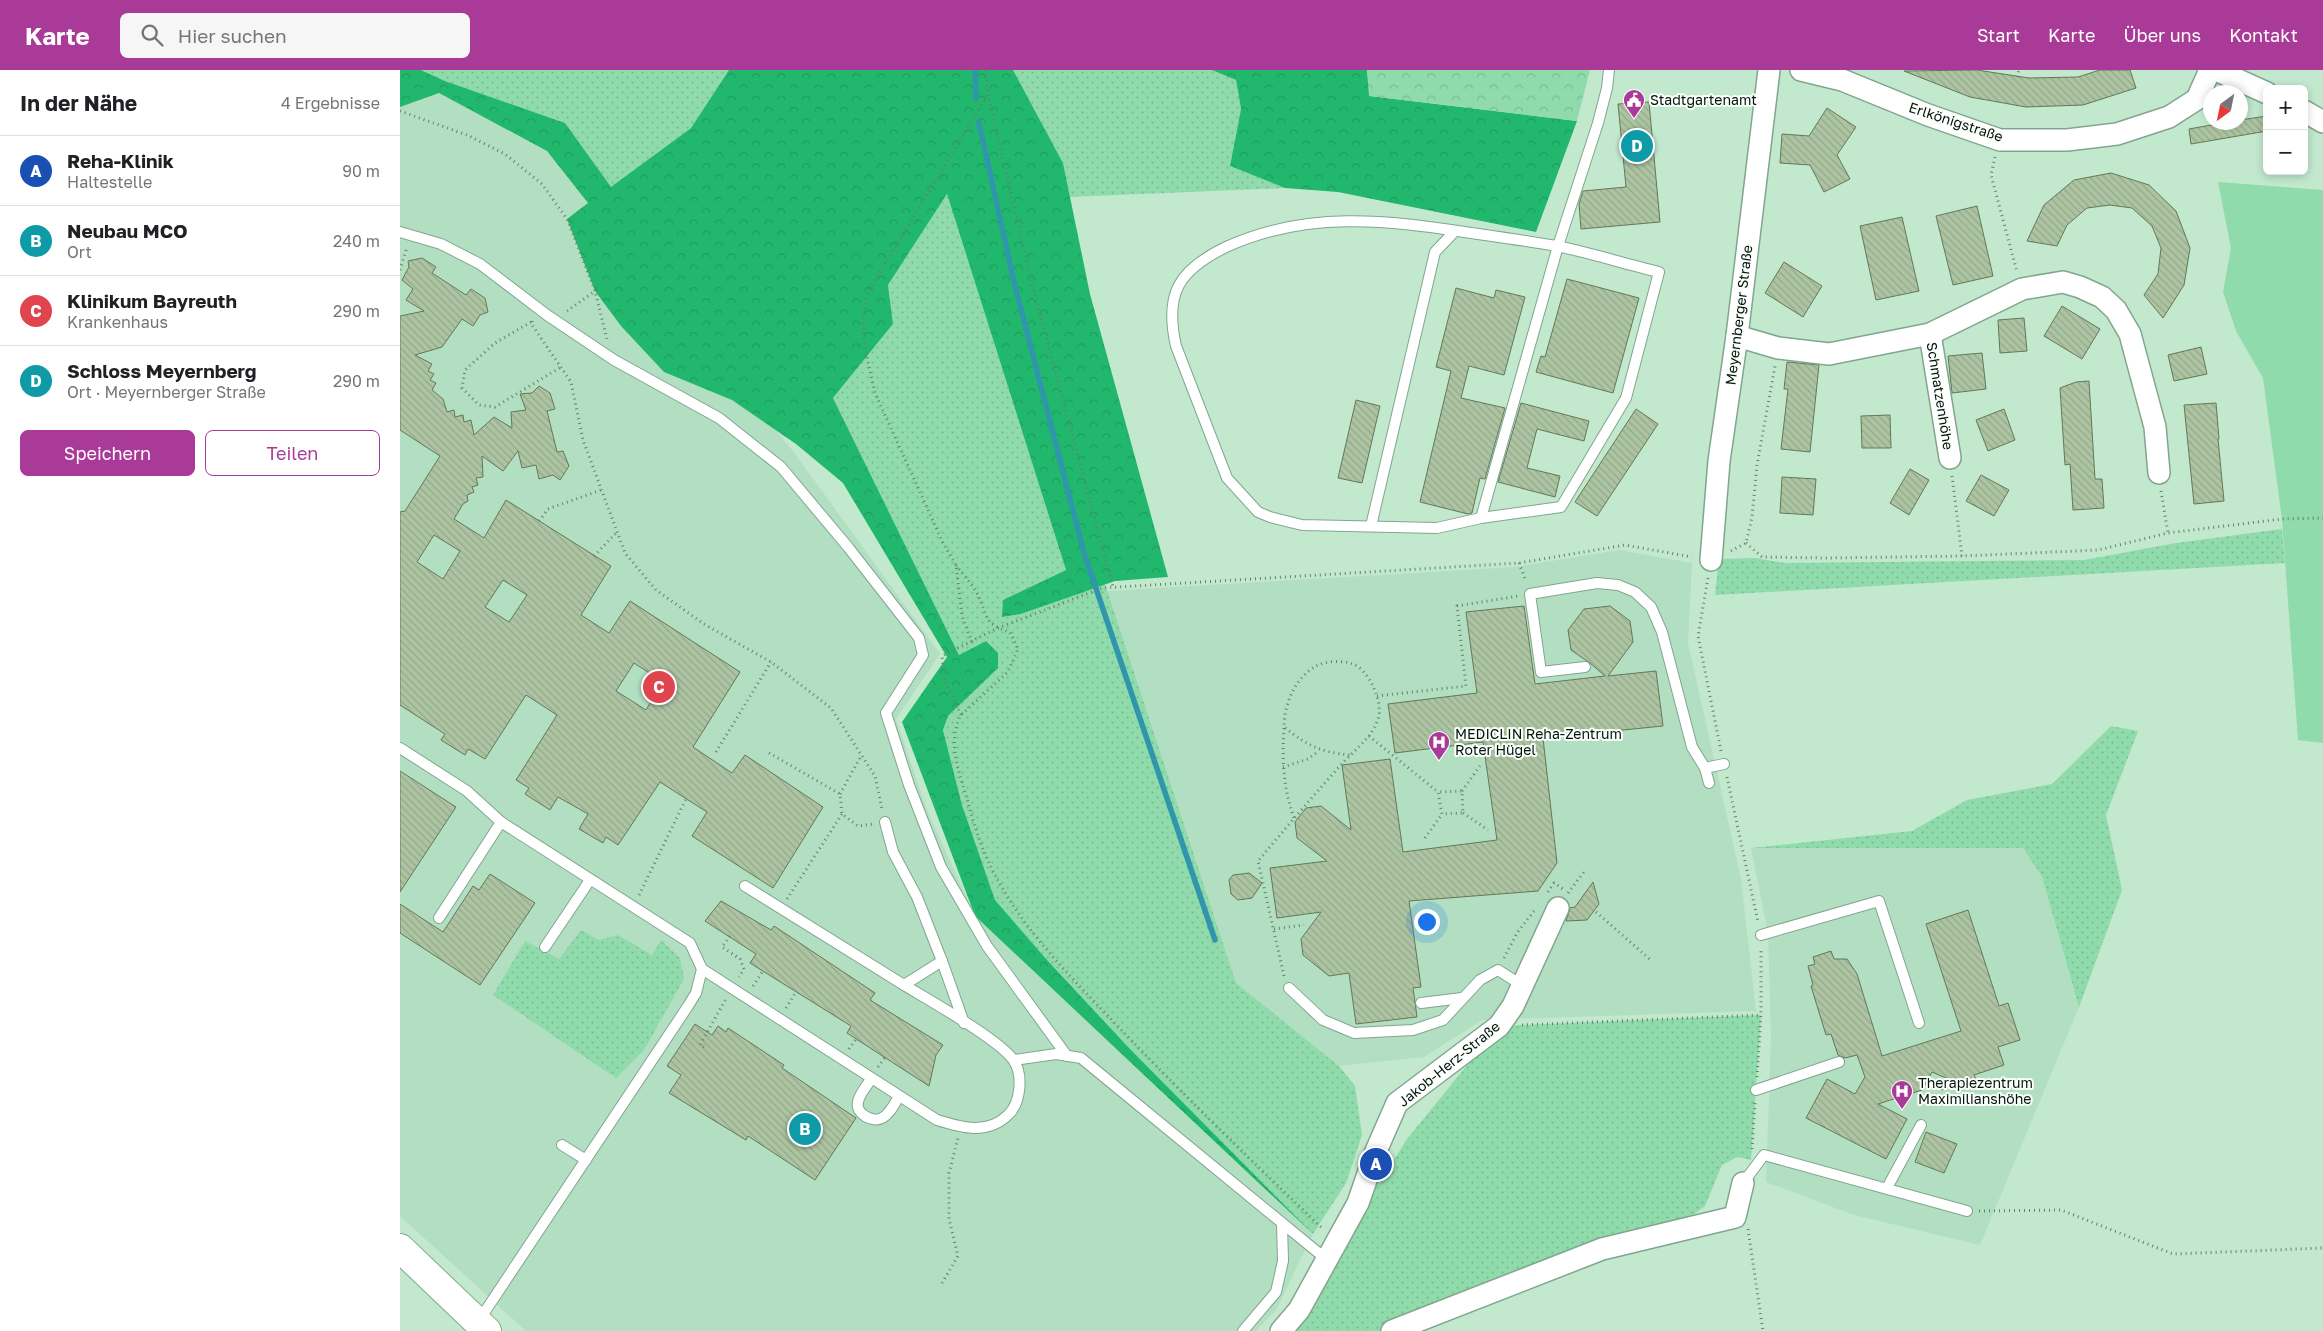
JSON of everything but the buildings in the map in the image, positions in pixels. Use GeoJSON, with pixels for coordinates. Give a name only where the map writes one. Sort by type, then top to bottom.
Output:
{"type":"FeatureCollection","features":[{"type":"Feature","properties":{"kind":"street","name":"Meyernberger Straße"},"geometry":{"type":"LineString","coordinates":[[1710,560],[1719,461],[1737,336],[1769,70]]}},
{"type":"Feature","properties":{"kind":"street","name":"Erlkönigstraße"},"geometry":{"type":"LineString","coordinates":[[1801,70],[1842,80],[1928,115],[2000,140],[2067,140],[2117,134],[2169,117],[2197,99],[2210,70]]}},
{"type":"Feature","properties":{"kind":"street"},"geometry":{"type":"LineString","coordinates":[[2216,70],[2263,91]]}},
{"type":"Feature","properties":{"kind":"street"},"geometry":{"type":"LineString","coordinates":[[2308,113],[2323,122]]}},
{"type":"Feature","properties":{"kind":"street","name":"Schmatzenhöhe"},"geometry":{"type":"LineString","coordinates":[[1737,336],[1778,348],[1829,354],[1930,334],[2022,289],[2063,282],[2102,297],[2116,310],[2130,334],[2155,427],[2159,473]]}},
{"type":"Feature","properties":{"kind":"street","name":"Schmatzenhöhe"},"geometry":{"type":"LineString","coordinates":[[1930,334],[1950,458]]}},
{"type":"Feature","properties":{"kind":"street","name":"Jakob-Herz-Straße"},"geometry":{"type":"LineString","coordinates":[[1287,1329],[1358,1203],[1376,1151],[1397,1103],[1499,1026],[1523,986],[1558,908]]}},
{"type":"Feature","properties":{"kind":"street"},"geometry":{"type":"LineString","coordinates":[[1392,1331],[1602,1249],[1735,1217],[1744,1184]]}},
{"type":"Feature","properties":{"kind":"street"},"geometry":{"type":"LineString","coordinates":[[400,1248],[482,1327]]}},
{"type":"Feature","properties":{"kind":"lane"},"geometry":{"type":"LineString","coordinates":[[1481,518],[1558,246],[1598,123],[1607,88],[1608,70]]}},
{"type":"Feature","properties":{"kind":"lane"},"geometry":{"type":"LineString","coordinates":[[1332,220],[1396,222],[1558,246],[1659,272],[1626,398],[1561,507],[1481,518],[1437,528],[1302,525],[1258,512],[1227,478],[1176,346],[1172,327],[1172,306],[1178,287],[1186,273],[1204,258],[1251,236],[1332,220]]}},
{"type":"Feature","properties":{"kind":"lane"},"geometry":{"type":"LineString","coordinates":[[1371,526],[1435,252],[1455,231]]}},
{"type":"Feature","properties":{"kind":"lane"},"geometry":{"type":"LineString","coordinates":[[400,232],[441,244],[480,264],[547,315],[610,357],[719,418],[782,467],[848,546],[919,638],[923,655],[886,713],[909,785],[941,867],[988,946],[1067,1056]]}},
{"type":"Feature","properties":{"kind":"lane"},"geometry":{"type":"LineString","coordinates":[[1585,667],[1540,672],[1530,594],[1597,583],[1618,585],[1635,592],[1651,607],[1662,632],[1692,747],[1706,768],[1709,783]]}},
{"type":"Feature","properties":{"kind":"lane"},"geometry":{"type":"LineString","coordinates":[[400,748],[467,791],[501,822],[690,943],[702,970],[937,1120],[960,1127],[979,1129],[999,1123],[1011,1112],[1018,1096],[1019,1077],[1014,1060],[997,1044],[745,886]]}},
{"type":"Feature","properties":{"kind":"lane"},"geometry":{"type":"LineString","coordinates":[[1706,768],[1724,764]]}},
{"type":"Feature","properties":{"kind":"lane"},"geometry":{"type":"LineString","coordinates":[[439,918],[501,822]]}},
{"type":"Feature","properties":{"kind":"lane"},"geometry":{"type":"LineString","coordinates":[[885,822],[893,852],[917,897],[964,1023]]}},
{"type":"Feature","properties":{"kind":"lane"},"geometry":{"type":"LineString","coordinates":[[545,946],[590,880]]}},
{"type":"Feature","properties":{"kind":"lane"},"geometry":{"type":"LineString","coordinates":[[1761,935],[1879,901],[1919,1023]]}},
{"type":"Feature","properties":{"kind":"lane"},"geometry":{"type":"LineString","coordinates":[[904,985],[942,961]]}},
{"type":"Feature","properties":{"kind":"lane"},"geometry":{"type":"LineString","coordinates":[[482,1327],[586,1160],[688,1006],[696,993],[702,970]]}},
{"type":"Feature","properties":{"kind":"lane"},"geometry":{"type":"LineString","coordinates":[[1289,988],[1323,1020],[1354,1033],[1413,1030],[1443,1020],[1480,980],[1498,970],[1523,986]]}},
{"type":"Feature","properties":{"kind":"lane"},"geometry":{"type":"LineString","coordinates":[[1421,1003],[1462,998]]}},
{"type":"Feature","properties":{"kind":"lane"},"geometry":{"type":"LineString","coordinates":[[1014,1060],[1056,1054],[1081,1058],[1282,1224],[1331,1251]]}},
{"type":"Feature","properties":{"kind":"lane"},"geometry":{"type":"LineString","coordinates":[[1756,1090],[1839,1062]]}},
{"type":"Feature","properties":{"kind":"lane"},"geometry":{"type":"LineString","coordinates":[[871,1079],[858,1100],[857,1106],[861,1114],[876,1120],[886,1115],[899,1096]]}},
{"type":"Feature","properties":{"kind":"lane"},"geometry":{"type":"LineString","coordinates":[[1887,1188],[1921,1125]]}},
{"type":"Feature","properties":{"kind":"lane"},"geometry":{"type":"LineString","coordinates":[[562,1145],[586,1160]]}},
{"type":"Feature","properties":{"kind":"lane"},"geometry":{"type":"LineString","coordinates":[[1744,1184],[1764,1155],[1967,1211]]}},
{"type":"Feature","properties":{"kind":"lane"},"geometry":{"type":"LineString","coordinates":[[1243,1331],[1276,1292],[1283,1261],[1282,1224]]}},
{"type":"Feature","properties":{"kind":"path"},"geometry":{"type":"LineString","coordinates":[[986,70],[988,94],[1030,276],[1113,587]]}},
{"type":"Feature","properties":{"kind":"path"},"geometry":{"type":"LineString","coordinates":[[2018,76],[2019,70]]}},
{"type":"Feature","properties":{"kind":"path"},"geometry":{"type":"LineString","coordinates":[[988,94],[868,292],[863,318],[865,349],[874,393],[943,542],[956,565],[978,594],[984,616],[998,628],[1010,632],[1018,649],[1008,672],[961,715],[956,724],[954,737],[957,767],[976,828],[991,867],[1010,902],[1052,957],[1331,1251]]}},
{"type":"Feature","properties":{"kind":"path"},"geometry":{"type":"LineString","coordinates":[[400,111],[467,135],[505,154],[542,184],[566,218],[595,291],[605,324],[610,357]]}},
{"type":"Feature","properties":{"kind":"path"},"geometry":{"type":"LineString","coordinates":[[2000,140],[1991,175],[2022,289]]}},
{"type":"Feature","properties":{"kind":"path"},"geometry":{"type":"LineString","coordinates":[[400,270],[411,234]]}},
{"type":"Feature","properties":{"kind":"path"},"geometry":{"type":"LineString","coordinates":[[547,315],[571,310],[595,291]]}},
{"type":"Feature","properties":{"kind":"path"},"geometry":{"type":"LineString","coordinates":[[531,303],[532,322],[571,382],[583,440],[625,553],[656,590],[704,624],[771,662],[831,708],[875,776],[885,822],[858,826],[842,814]]}},
{"type":"Feature","properties":{"kind":"path"},"geometry":{"type":"LineString","coordinates":[[532,322],[495,343],[465,370],[462,388],[479,405],[495,407],[561,367]]}},
{"type":"Feature","properties":{"kind":"path"},"geometry":{"type":"LineString","coordinates":[[1746,543],[1752,518],[1757,465],[1778,348]]}},
{"type":"Feature","properties":{"kind":"path"},"geometry":{"type":"LineString","coordinates":[[1950,458],[1962,556]]}},
{"type":"Feature","properties":{"kind":"path"},"geometry":{"type":"LineString","coordinates":[[2159,473],[2168,533]]}},
{"type":"Feature","properties":{"kind":"path"},"geometry":{"type":"LineString","coordinates":[[538,520],[548,508],[601,490]]}},
{"type":"Feature","properties":{"kind":"path"},"geometry":{"type":"LineString","coordinates":[[1746,543],[1762,557],[1962,556],[2098,550],[2168,533],[2282,520],[2323,518]]}},
{"type":"Feature","properties":{"kind":"path"},"geometry":{"type":"LineString","coordinates":[[594,556],[617,532]]}},
{"type":"Feature","properties":{"kind":"path"},"geometry":{"type":"LineString","coordinates":[[961,715],[945,680],[942,656],[998,628],[1102,588],[1519,563],[1625,545],[1710,560],[1746,543]]}},
{"type":"Feature","properties":{"kind":"path"},"geometry":{"type":"LineString","coordinates":[[1710,560],[1698,636],[1761,935],[1761,1015],[1752,1150]]}},
{"type":"Feature","properties":{"kind":"path"},"geometry":{"type":"LineString","coordinates":[[1377,696],[1466,686],[1457,606],[1530,594],[1519,563]]}},
{"type":"Feature","properties":{"kind":"path"},"geometry":{"type":"LineString","coordinates":[[956,565],[962,616],[972,642]]}},
{"type":"Feature","properties":{"kind":"path"},"geometry":{"type":"LineString","coordinates":[[1289,988],[1282,969],[1258,861],[1294,818],[1369,736],[1379,717],[1377,696],[1368,675],[1356,664],[1344,661],[1318,664],[1305,674],[1293,692],[1284,712],[1283,767],[1286,795],[1294,818]]}},
{"type":"Feature","properties":{"kind":"path"},"geometry":{"type":"LineString","coordinates":[[716,752],[771,662]]}},
{"type":"Feature","properties":{"kind":"path"},"geometry":{"type":"LineString","coordinates":[[1284,727],[1303,742],[1319,751],[1350,755]]}},
{"type":"Feature","properties":{"kind":"path"},"geometry":{"type":"LineString","coordinates":[[1369,736],[1438,792],[1442,814],[1425,838]]}},
{"type":"Feature","properties":{"kind":"path"},"geometry":{"type":"LineString","coordinates":[[1283,767],[1308,759],[1319,751]]}},
{"type":"Feature","properties":{"kind":"path"},"geometry":{"type":"LineString","coordinates":[[769,753],[840,794]]}},
{"type":"Feature","properties":{"kind":"path"},"geometry":{"type":"LineString","coordinates":[[782,908],[842,814],[840,794],[861,756]]}},
{"type":"Feature","properties":{"kind":"path"},"geometry":{"type":"LineString","coordinates":[[1463,813],[1462,791],[1480,766]]}},
{"type":"Feature","properties":{"kind":"path"},"geometry":{"type":"LineString","coordinates":[[1438,792],[1462,791]]}},
{"type":"Feature","properties":{"kind":"path"},"geometry":{"type":"LineString","coordinates":[[633,907],[686,799]]}},
{"type":"Feature","properties":{"kind":"path"},"geometry":{"type":"LineString","coordinates":[[1442,814],[1463,813],[1488,830]]}},
{"type":"Feature","properties":{"kind":"path"},"geometry":{"type":"LineString","coordinates":[[1558,908],[1584,872]]}},
{"type":"Feature","properties":{"kind":"path"},"geometry":{"type":"LineString","coordinates":[[1596,912],[1652,961]]}},
{"type":"Feature","properties":{"kind":"path"},"geometry":{"type":"LineString","coordinates":[[1274,929],[1304,925]]}},
{"type":"Feature","properties":{"kind":"path"},"geometry":{"type":"LineString","coordinates":[[1499,1026],[1761,1015]]}},
{"type":"Feature","properties":{"kind":"path"},"geometry":{"type":"LineString","coordinates":[[942,1283],[958,1256],[949,1219],[949,1173],[960,1127]]}},
{"type":"Feature","properties":{"kind":"path"},"geometry":{"type":"LineString","coordinates":[[1967,1211],[2061,1210],[2173,1254],[2323,1248]]}},
{"type":"Feature","properties":{"kind":"path"},"geometry":{"type":"LineString","coordinates":[[1748,1220],[1763,1331]]}},
{"type":"Feature","properties":{"kind":"shaded area"},"geometry":{"type":"Polygon","coordinates":[[[400,84],[439,93],[547,151],[796,455],[940,654],[896,719],[927,810],[975,916],[1313,1234],[1276,1310],[1256,1331],[526,1331],[400,1216],[400,84]]]}},
{"type":"Feature","properties":{"kind":"shaded area","name":"MEDICLIN Reha-Zentrum Roter Hügel"},"geometry":{"type":"Polygon","coordinates":[[[1619,550],[1692,563],[1688,643],[1741,879],[1756,1011],[1482,1020],[1424,1057],[1339,1066],[1236,983],[1107,591],[1514,567],[1619,550]]]}},
{"type":"Feature","properties":{"kind":"shaded area","name":"Therapiezentrum Maximilianshöhe"},"geometry":{"type":"Polygon","coordinates":[[[1751,848],[2024,848],[2042,877],[2079,1007],[1980,1245],[1854,1215],[1766,1182],[1771,1037],[1768,933],[1751,848]]]}},
{"type":"Feature","properties":{"kind":"green space"},"geometry":{"type":"Polygon","coordinates":[[[400,70],[421,70],[445,81],[565,123],[611,187],[691,128],[729,70],[1013,70],[1063,163],[1090,294],[1168,577],[1115,581],[1021,614],[1002,617],[1003,600],[1066,570],[947,194],[888,285],[893,324],[833,398],[959,655],[986,641],[998,653],[998,668],[948,716],[943,730],[962,805],[995,900],[1047,960],[1130,1049],[1313,1234],[975,916],[902,722],[947,657],[843,483],[796,444],[732,400],[664,372],[621,326],[595,291],[567,219],[588,203],[547,151],[439,93],[400,107],[400,70]]]}},
{"type":"Feature","properties":{"kind":"green space"},"geometry":{"type":"Polygon","coordinates":[[[421,70],[729,70],[691,128],[611,188],[565,123],[445,81],[421,70]]]}},
{"type":"Feature","properties":{"kind":"green space"},"geometry":{"type":"Polygon","coordinates":[[[1013,70],[1212,70],[1236,80],[1241,109],[1230,166],[1285,188],[1070,197],[1063,163],[1013,70]]]}},
{"type":"Feature","properties":{"kind":"green space"},"geometry":{"type":"Polygon","coordinates":[[[1212,70],[1367,70],[1370,96],[1577,121],[1536,232],[1338,192],[1285,188],[1230,166],[1241,109],[1236,80],[1212,70]]]}},
{"type":"Feature","properties":{"kind":"green space"},"geometry":{"type":"Polygon","coordinates":[[[1367,70],[1590,70],[1577,121],[1369,96],[1367,70]]]}},
{"type":"Feature","properties":{"kind":"green space"},"geometry":{"type":"Polygon","coordinates":[[[2218,182],[2323,190],[2323,743],[2298,740],[2282,519],[2263,378],[2236,331],[2223,292],[2231,248],[2218,182]]]}},
{"type":"Feature","properties":{"kind":"green space"},"geometry":{"type":"Polygon","coordinates":[[[947,194],[1066,570],[1003,600],[1003,617],[1021,614],[1105,584],[1236,983],[1339,1066],[1355,1086],[1362,1135],[1346,1183],[1313,1234],[1130,1049],[1047,960],[995,900],[962,805],[943,730],[948,716],[997,668],[986,641],[959,655],[833,398],[893,324],[888,285],[947,194]]]}},
{"type":"Feature","properties":{"kind":"green space"},"geometry":{"type":"Polygon","coordinates":[[[2282,529],[2285,563],[1715,595],[1719,559],[1755,558],[1785,563],[2084,560],[2176,543],[2282,529]]]}},
{"type":"Feature","properties":{"kind":"green space"},"geometry":{"type":"Polygon","coordinates":[[[2111,726],[2138,731],[2106,815],[2122,890],[2079,1007],[2042,877],[2023,848],[1751,848],[1912,831],[1967,800],[2052,784],[2111,726]]]}},
{"type":"Feature","properties":{"kind":"green space"},"geometry":{"type":"Polygon","coordinates":[[[581,930],[599,940],[618,935],[652,955],[661,940],[680,958],[684,979],[644,1050],[616,1078],[493,995],[525,941],[559,959],[581,930]]]}},
{"type":"Feature","properties":{"kind":"green space"},"geometry":{"type":"Polygon","coordinates":[[[1761,1015],[1751,1160],[1737,1157],[1722,1165],[1705,1206],[1689,1218],[1392,1331],[1294,1331],[1358,1203],[1385,1174],[1407,1139],[1499,1026],[1761,1015]]]}},
{"type":"Feature","properties":{"kind":"waterway"},"geometry":{"type":"LineString","coordinates":[[975,70],[976,98]]}},
{"type":"Feature","properties":{"kind":"waterway"},"geometry":{"type":"LineString","coordinates":[[979,123],[1014,282],[1084,553],[1215,940]]}},
{"type":"Feature","properties":{"kind":"place","name":"Stadtgartenamt"},"geometry":{"type":"Point","coordinates":[1634,119]}},
{"type":"Feature","properties":{"kind":"place","name":"Schloss Meyernberg"},"geometry":{"type":"Point","coordinates":[1637,146]}},
{"type":"Feature","properties":{"kind":"place","name":"Klinikum Bayreuth"},"geometry":{"type":"Point","coordinates":[659,687]}},
{"type":"Feature","properties":{"kind":"place","name":"MEDICLIN Reha-Zentrum Roter Hügel"},"geometry":{"type":"Point","coordinates":[1439,761]}},
{"type":"Feature","properties":{"kind":"place","name":"Therapiezentrum Maximilianshöhe"},"geometry":{"type":"Point","coordinates":[1902,1110]}},
{"type":"Feature","properties":{"kind":"place","name":"Neubau MCO"},"geometry":{"type":"Point","coordinates":[805,1129]}},
{"type":"Feature","properties":{"kind":"place","name":"Reha-Klinik"},"geometry":{"type":"Point","coordinates":[1376,1164]}}]}
